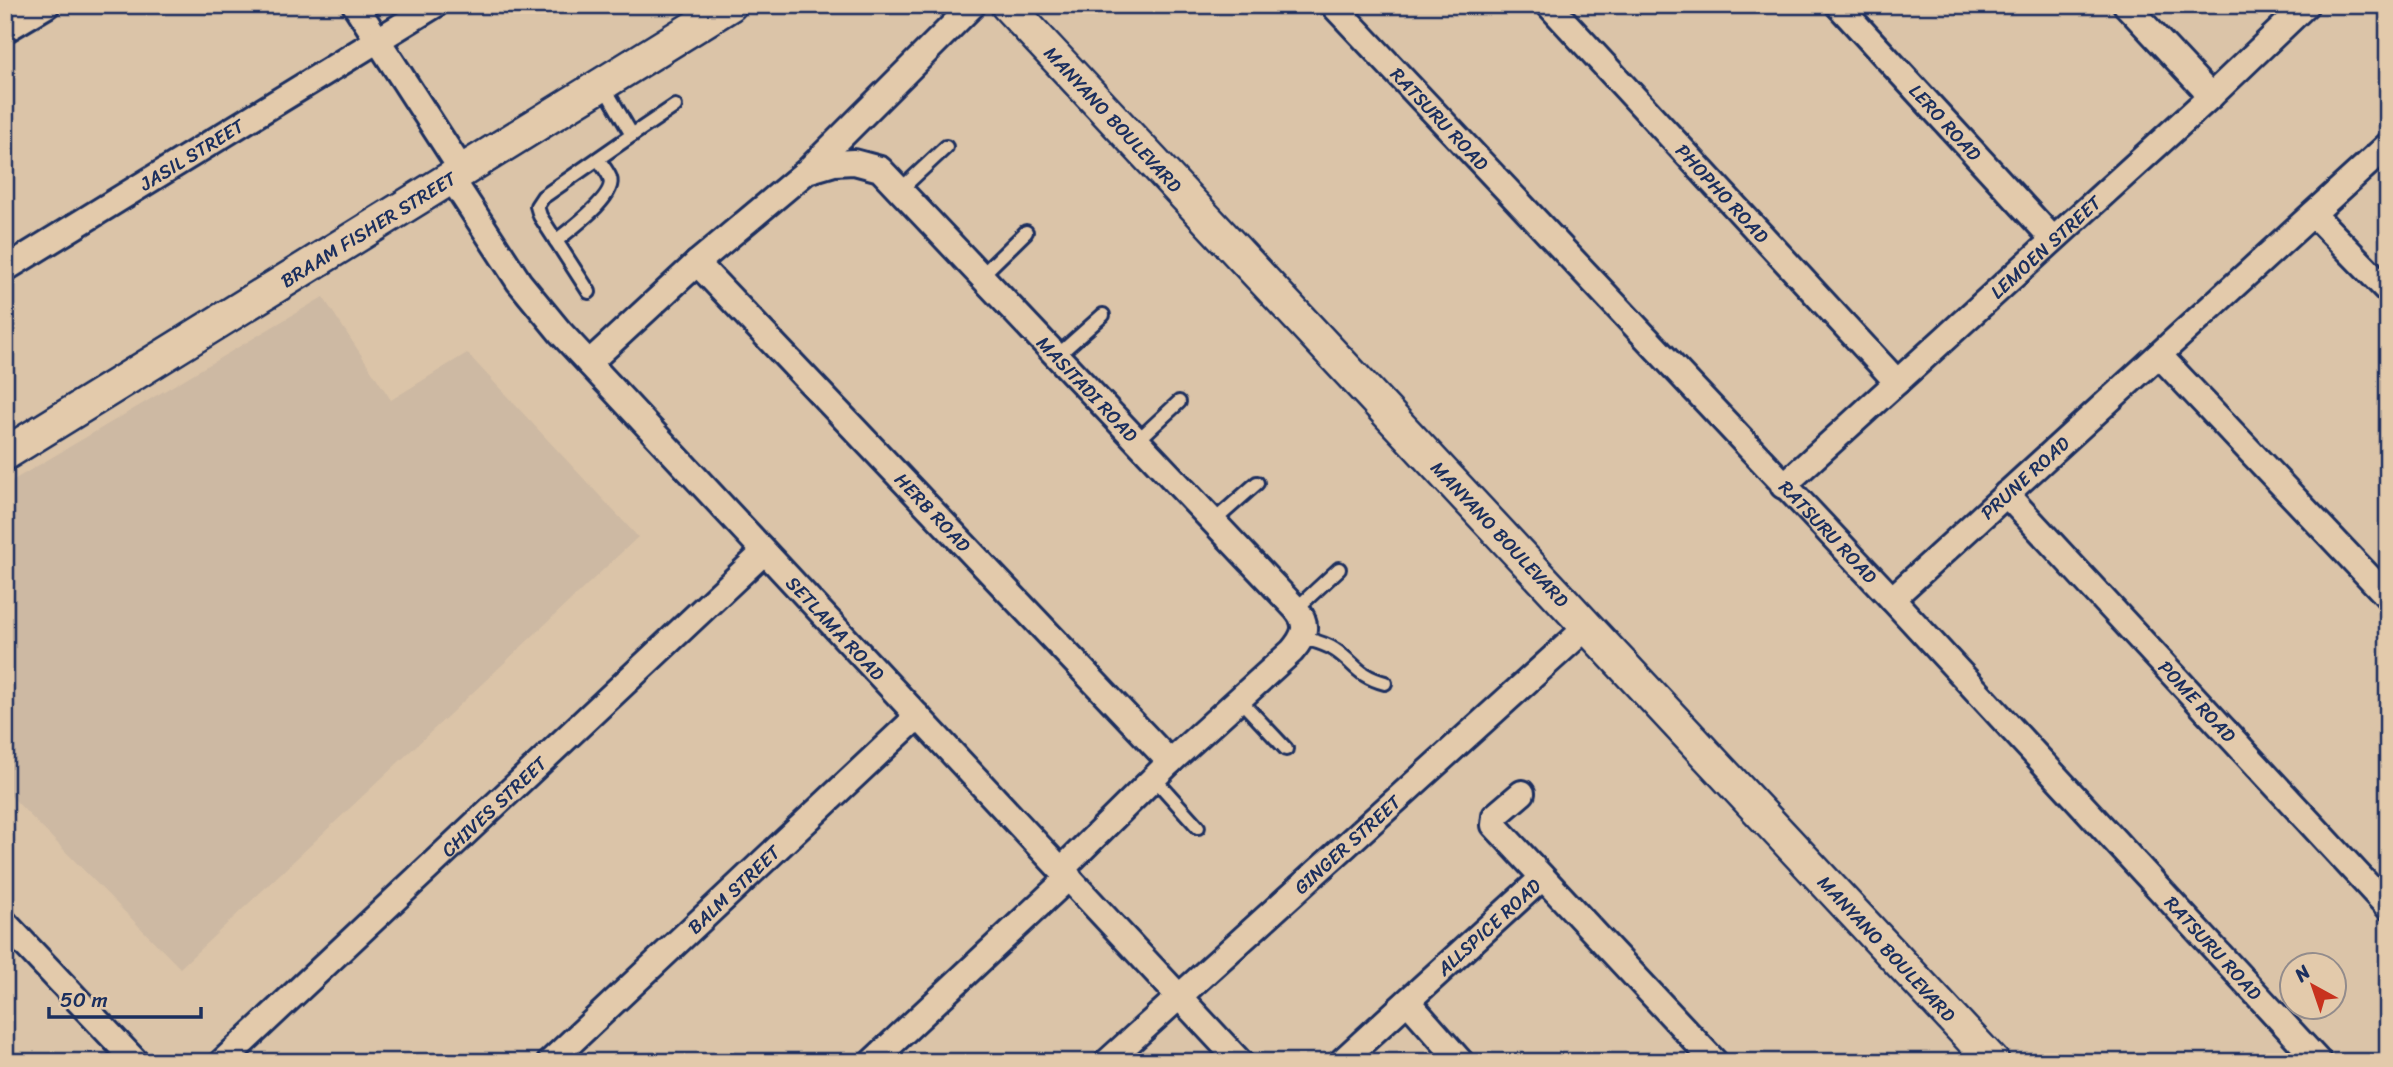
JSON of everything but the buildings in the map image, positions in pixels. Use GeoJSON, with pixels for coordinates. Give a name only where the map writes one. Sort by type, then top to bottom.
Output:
{"type":"FeatureCollection","features":[{"type":"Feature","properties":{"kind":"street"},"geometry":{"type":"LineString","coordinates":[[5,30],[47,5]]}},
{"type":"Feature","properties":{"kind":"street","name":"SETLAMA ROAD"},"geometry":{"type":"LineString","coordinates":[[355,5],[379,40],[519,282],[589,363],[1240,1062]]}},
{"type":"Feature","properties":{"kind":"street","name":"JASIL STREET"},"geometry":{"type":"LineString","coordinates":[[5,269],[435,5]]}},
{"type":"Feature","properties":{"kind":"street","name":"BRAAM FISHER STREET"},"geometry":{"type":"LineString","coordinates":[[5,454],[730,5]]}},
{"type":"Feature","properties":{"kind":"street"},"geometry":{"type":"LineString","coordinates":[[807,171],[973,5]]}},
{"type":"Feature","properties":{"kind":"street","name":"MANYANO BOULEVARD"},"geometry":{"type":"LineString","coordinates":[[1007,5],[1993,1062]]}},
{"type":"Feature","properties":{"kind":"street","name":"RATSURU ROAD"},"geometry":{"type":"LineString","coordinates":[[1333,5],[1892,599],[2319,1062]]}},
{"type":"Feature","properties":{"kind":"street","name":"PHOPHO ROAD"},"geometry":{"type":"LineString","coordinates":[[1549,5],[1897,382]]}},
{"type":"Feature","properties":{"kind":"street","name":"LERO ROAD"},"geometry":{"type":"LineString","coordinates":[[1838,5],[2053,239]]}},
{"type":"Feature","properties":{"kind":"street"},"geometry":{"type":"LineString","coordinates":[[2126,5],[2211,96]]}},
{"type":"Feature","properties":{"kind":"street","name":"LEMOEN STREET"},"geometry":{"type":"LineString","coordinates":[[1783,486],[2211,96],[2306,5]]}},
{"type":"Feature","properties":{"kind":"street","name":"PRUNE ROAD"},"geometry":{"type":"LineString","coordinates":[[1892,599],[2388,145]]}},
{"type":"Feature","properties":{"kind":"street","name":"MASITADI ROAD"},"geometry":{"type":"LineString","coordinates":[[589,363],[697,263],[807,171],[834,163],[854,162],[880,169],[1296,609],[1304,622],[1303,638]]}},
{"type":"Feature","properties":{"kind":"street"},"geometry":{"type":"LineString","coordinates":[[2313,214],[2388,291]]}},
{"type":"Feature","properties":{"kind":"street","name":"HERB ROAD"},"geometry":{"type":"LineString","coordinates":[[697,263],[1162,770]]}},
{"type":"Feature","properties":{"kind":"street"},"geometry":{"type":"LineString","coordinates":[[2159,355],[2388,597]]}},
{"type":"Feature","properties":{"kind":"street","name":"POME ROAD"},"geometry":{"type":"LineString","coordinates":[[2006,494],[2388,907]]}},
{"type":"Feature","properties":{"kind":"street","name":"CHIVES STREET"},"geometry":{"type":"LineString","coordinates":[[222,1062],[764,552]]}},
{"type":"Feature","properties":{"kind":"street","name":"GINGER STREET"},"geometry":{"type":"LineString","coordinates":[[1107,1062],[1587,626]]}},
{"type":"Feature","properties":{"kind":"street"},"geometry":{"type":"LineString","coordinates":[[872,1062],[1065,873],[1162,770],[1303,638]]}},
{"type":"Feature","properties":{"kind":"street","name":"BALM STREET"},"geometry":{"type":"LineString","coordinates":[[550,1062],[918,716]]}},
{"type":"Feature","properties":{"kind":"street"},"geometry":{"type":"LineString","coordinates":[[1522,793],[1495,816],[1494,825],[1542,878]]}},
{"type":"Feature","properties":{"kind":"street","name":"ALLSPICE ROAD"},"geometry":{"type":"LineString","coordinates":[[1341,1062],[1542,878],[1715,1062]]}},
{"type":"Feature","properties":{"kind":"street"},"geometry":{"type":"LineString","coordinates":[[5,923],[136,1062]]}},
{"type":"Feature","properties":{"kind":"street"},"geometry":{"type":"LineString","coordinates":[[1408,1002],[1461,1062]]}},
{"type":"Feature","properties":{"kind":"lane"},"geometry":{"type":"LineString","coordinates":[[603,84],[632,135]]}},
{"type":"Feature","properties":{"kind":"lane"},"geometry":{"type":"LineString","coordinates":[[589,292],[540,216],[537,206],[542,197],[675,106]]}},
{"type":"Feature","properties":{"kind":"lane"},"geometry":{"type":"LineString","coordinates":[[900,190],[946,147]]}},
{"type":"Feature","properties":{"kind":"lane"},"geometry":{"type":"LineString","coordinates":[[556,241],[606,198],[611,188],[611,179],[598,159]]}},
{"type":"Feature","properties":{"kind":"lane"},"geometry":{"type":"LineString","coordinates":[[981,275],[1026,232]]}},
{"type":"Feature","properties":{"kind":"lane"},"geometry":{"type":"LineString","coordinates":[[1057,356],[1103,315]]}},
{"type":"Feature","properties":{"kind":"lane"},"geometry":{"type":"LineString","coordinates":[[1137,441],[1179,402]]}},
{"type":"Feature","properties":{"kind":"lane"},"geometry":{"type":"LineString","coordinates":[[1214,522],[1257,483]]}},
{"type":"Feature","properties":{"kind":"lane"},"geometry":{"type":"LineString","coordinates":[[1296,609],[1339,569]]}},
{"type":"Feature","properties":{"kind":"lane"},"geometry":{"type":"LineString","coordinates":[[1303,638],[1336,650],[1360,673],[1385,683]]}},
{"type":"Feature","properties":{"kind":"lane"},"geometry":{"type":"LineString","coordinates":[[1239,699],[1286,749]]}},
{"type":"Feature","properties":{"kind":"lane"},"geometry":{"type":"LineString","coordinates":[[1162,770],[1198,827]]}},
{"type":"Feature","properties":{"kind":"shaded area"},"geometry":{"type":"Polygon","coordinates":[[[323,297],[391,400],[467,353],[638,537],[180,968],[5,790],[5,485],[323,297]]]}}]}
